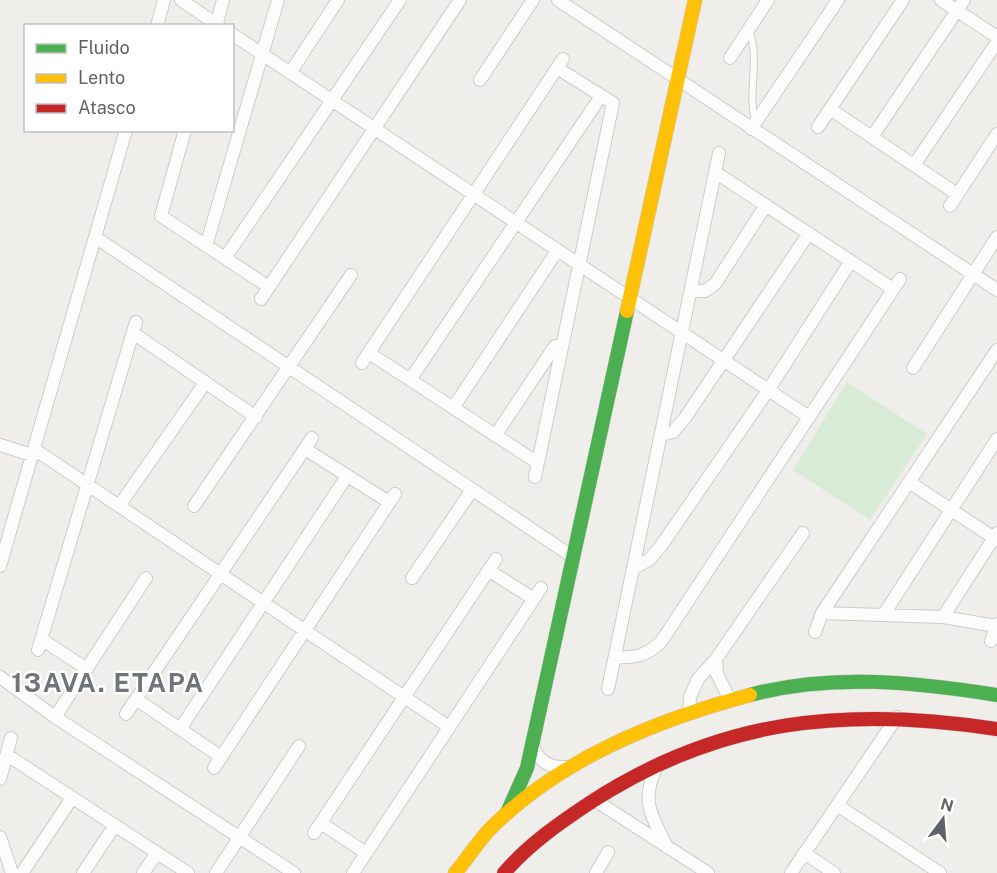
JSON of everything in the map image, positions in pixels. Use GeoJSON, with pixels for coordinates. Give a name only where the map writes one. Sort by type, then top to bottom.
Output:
{"type":"FeatureCollection","features":[{"type":"Feature","properties":{"kind":"street"},"geometry":{"type":"LineString","coordinates":[[158,24],[164,0]]}},
{"type":"Feature","properties":{"kind":"street"},"geometry":{"type":"LineString","coordinates":[[181,0],[216,24]]}},
{"type":"Feature","properties":{"kind":"street"},"geometry":{"type":"LineString","coordinates":[[217,24],[223,0]]}},
{"type":"Feature","properties":{"kind":"street"},"geometry":{"type":"LineString","coordinates":[[206,246],[278,0]]}},
{"type":"Feature","properties":{"kind":"street"},"geometry":{"type":"LineString","coordinates":[[290,73],[338,0]]}},
{"type":"Feature","properties":{"kind":"street"},"geometry":{"type":"LineString","coordinates":[[225,258],[400,0]]}},
{"type":"Feature","properties":{"kind":"street"},"geometry":{"type":"LineString","coordinates":[[480,80],[533,0]]}},
{"type":"Feature","properties":{"kind":"street"},"geometry":{"type":"LineString","coordinates":[[558,0],[678,81],[754,126],[997,290]]}},
{"type":"Feature","properties":{"kind":"street"},"geometry":{"type":"LineString","coordinates":[[507,813],[524,776],[532,743],[695,0]]}},
{"type":"Feature","properties":{"kind":"street"},"geometry":{"type":"LineString","coordinates":[[730,58],[749,29],[759,6],[768,0]]}},
{"type":"Feature","properties":{"kind":"street"},"geometry":{"type":"LineString","coordinates":[[754,126],[838,0]]}},
{"type":"Feature","properties":{"kind":"street"},"geometry":{"type":"LineString","coordinates":[[818,127],[903,0]]}},
{"type":"Feature","properties":{"kind":"street"},"geometry":{"type":"LineString","coordinates":[[914,165],[997,39],[941,0]]}},
{"type":"Feature","properties":{"kind":"street"},"geometry":{"type":"LineString","coordinates":[[872,137],[964,0]]}},
{"type":"Feature","properties":{"kind":"street"},"geometry":{"type":"LineString","coordinates":[[261,299],[375,130],[457,1]]}},
{"type":"Feature","properties":{"kind":"street"},"geometry":{"type":"LineString","coordinates":[[234,35],[578,266],[683,331],[809,417]]}},
{"type":"Feature","properties":{"kind":"street"},"geometry":{"type":"LineString","coordinates":[[535,477],[538,463],[562,347],[578,266],[613,103],[560,63],[366,358],[411,380],[538,463]]}},
{"type":"Feature","properties":{"kind":"street"},"geometry":{"type":"LineString","coordinates":[[411,380],[601,96]]}},
{"type":"Feature","properties":{"kind":"street"},"geometry":{"type":"LineString","coordinates":[[830,109],[957,194]]}},
{"type":"Feature","properties":{"kind":"street"},"geometry":{"type":"LineString","coordinates":[[0,566],[125,132]]}},
{"type":"Feature","properties":{"kind":"street"},"geometry":{"type":"LineString","coordinates":[[184,132],[161,216],[269,287]]}},
{"type":"Feature","properties":{"kind":"street"},"geometry":{"type":"LineString","coordinates":[[950,206],[997,134]]}},
{"type":"Feature","properties":{"kind":"street"},"geometry":{"type":"LineString","coordinates":[[608,689],[719,153]]}},
{"type":"Feature","properties":{"kind":"street"},"geometry":{"type":"LineString","coordinates":[[616,657],[635,658],[650,653],[661,642],[896,284],[851,261],[716,172]]}},
{"type":"Feature","properties":{"kind":"street"},"geometry":{"type":"LineString","coordinates":[[691,291],[705,291],[715,284],[766,205]]}},
{"type":"Feature","properties":{"kind":"street"},"geometry":{"type":"LineString","coordinates":[[661,435],[673,432],[685,418],[726,361],[809,234]]}},
{"type":"Feature","properties":{"kind":"street"},"geometry":{"type":"LineString","coordinates":[[95,237],[573,557]]}},
{"type":"Feature","properties":{"kind":"street"},"geometry":{"type":"LineString","coordinates":[[913,368],[997,237]]}},
{"type":"Feature","properties":{"kind":"street"},"geometry":{"type":"LineString","coordinates":[[453,408],[557,251]]}},
{"type":"Feature","properties":{"kind":"street"},"geometry":{"type":"LineString","coordinates":[[634,568],[650,559],[662,546],[769,389],[851,261]]}},
{"type":"Feature","properties":{"kind":"street"},"geometry":{"type":"LineString","coordinates":[[195,506],[291,368],[351,275]]}},
{"type":"Feature","properties":{"kind":"street"},"geometry":{"type":"LineString","coordinates":[[87,669],[40,644],[86,484],[135,328],[205,383],[256,417]]}},
{"type":"Feature","properties":{"kind":"street"},"geometry":{"type":"LineString","coordinates":[[495,436],[555,346],[562,347]]}},
{"type":"Feature","properties":{"kind":"street"},"geometry":{"type":"LineString","coordinates":[[815,632],[822,613],[996,355]]}},
{"type":"Feature","properties":{"kind":"street"},"geometry":{"type":"LineString","coordinates":[[119,506],[205,383]]}},
{"type":"Feature","properties":{"kind":"street"},"geometry":{"type":"LineString","coordinates":[[126,714],[312,438]]}},
{"type":"Feature","properties":{"kind":"street"},"geometry":{"type":"LineString","coordinates":[[884,614],[997,439]]}},
{"type":"Feature","properties":{"kind":"street"},"geometry":{"type":"LineString","coordinates":[[0,445],[33,452],[86,484],[449,727]]}},
{"type":"Feature","properties":{"kind":"street"},"geometry":{"type":"LineString","coordinates":[[136,699],[180,729],[218,762],[392,498],[346,476],[304,449]]}},
{"type":"Feature","properties":{"kind":"street"},"geometry":{"type":"LineString","coordinates":[[180,729],[346,476]]}},
{"type":"Feature","properties":{"kind":"street"},"geometry":{"type":"LineString","coordinates":[[909,482],[996,537],[943,616]]}},
{"type":"Feature","properties":{"kind":"street"},"geometry":{"type":"LineString","coordinates":[[412,578],[472,490]]}},
{"type":"Feature","properties":{"kind":"street"},"geometry":{"type":"LineString","coordinates":[[689,712],[693,688],[716,659],[803,534]]}},
{"type":"Feature","properties":{"kind":"street"},"geometry":{"type":"LineString","coordinates":[[366,853],[318,828],[496,559]]}},
{"type":"Feature","properties":{"kind":"street"},"geometry":{"type":"LineString","coordinates":[[489,570],[534,599]]}},
{"type":"Feature","properties":{"kind":"street"},"geometry":{"type":"LineString","coordinates":[[55,717],[146,578]]}},
{"type":"Feature","properties":{"kind":"street"},"geometry":{"type":"LineString","coordinates":[[352,873],[541,588]]}},
{"type":"Feature","properties":{"kind":"street"},"geometry":{"type":"LineString","coordinates":[[822,613],[943,616],[997,625],[991,641]]}},
{"type":"Feature","properties":{"kind":"street"},"geometry":{"type":"LineString","coordinates":[[716,659],[717,674],[730,700]]}},
{"type":"Feature","properties":{"kind":"street"},"geometry":{"type":"LineString","coordinates":[[0,677],[55,717],[294,873]]}},
{"type":"Feature","properties":{"kind":"street"},"geometry":{"type":"LineString","coordinates":[[455,873],[491,828],[540,788],[620,741],[689,712],[782,688],[847,681],[942,686],[997,695]]}},
{"type":"Feature","properties":{"kind":"street"},"geometry":{"type":"LineString","coordinates":[[504,873],[519,854],[592,799],[659,762],[705,742],[792,722],[862,716],[948,720],[997,729]]}},
{"type":"Feature","properties":{"kind":"street"},"geometry":{"type":"LineString","coordinates":[[791,873],[897,717]]}},
{"type":"Feature","properties":{"kind":"street"},"geometry":{"type":"LineString","coordinates":[[0,779],[11,738]]}},
{"type":"Feature","properties":{"kind":"street"},"geometry":{"type":"LineString","coordinates":[[532,743],[535,753],[542,761],[554,767],[575,766]]}},
{"type":"Feature","properties":{"kind":"street"},"geometry":{"type":"LineString","coordinates":[[216,873],[299,746]]}},
{"type":"Feature","properties":{"kind":"street"},"geometry":{"type":"LineString","coordinates":[[7,754],[188,873]]}},
{"type":"Feature","properties":{"kind":"street"},"geometry":{"type":"LineString","coordinates":[[659,762],[649,782],[647,796],[649,812],[668,848]]}},
{"type":"Feature","properties":{"kind":"street"},"geometry":{"type":"LineString","coordinates":[[22,873],[72,798]]}},
{"type":"Feature","properties":{"kind":"street"},"geometry":{"type":"LineString","coordinates":[[592,799],[708,873]]}},
{"type":"Feature","properties":{"kind":"street"},"geometry":{"type":"LineString","coordinates":[[837,805],[940,873]]}},
{"type":"Feature","properties":{"kind":"street"},"geometry":{"type":"LineString","coordinates":[[83,873],[115,825]]}},
{"type":"Feature","properties":{"kind":"street"},"geometry":{"type":"LineString","coordinates":[[0,837],[12,873]]}},
{"type":"Feature","properties":{"kind":"street"},"geometry":{"type":"LineString","coordinates":[[600,872],[608,852]]}},
{"type":"Feature","properties":{"kind":"street"},"geometry":{"type":"LineString","coordinates":[[143,873],[157,853]]}},
{"type":"Feature","properties":{"kind":"street"},"geometry":{"type":"LineString","coordinates":[[804,853],[834,873]]}},
{"type":"Feature","properties":{"kind":"lane"},"geometry":{"type":"LineString","coordinates":[[749,29],[756,54],[751,105],[754,126]]}},
{"type":"Feature","properties":{"kind":"green space"},"geometry":{"type":"Polygon","coordinates":[[[847,382],[927,434],[870,520],[793,470],[847,382]]]}},
{"type":"Feature","properties":{"kind":"traffic: fast"},"geometry":{"type":"LineString","coordinates":[[507,813],[527,768],[627,311]]}},
{"type":"Feature","properties":{"kind":"traffic: fast"},"geometry":{"type":"LineString","coordinates":[[750,695],[781,688],[842,682],[904,683],[997,695]]}},
{"type":"Feature","properties":{"kind":"traffic: slow"},"geometry":{"type":"LineString","coordinates":[[627,311],[695,0]]}},
{"type":"Feature","properties":{"kind":"traffic: slow"},"geometry":{"type":"LineString","coordinates":[[455,873],[487,832],[519,803],[580,762],[612,744],[680,716],[750,695]]}},
{"type":"Feature","properties":{"kind":"traffic: jam"},"geometry":{"type":"LineString","coordinates":[[504,873],[533,844],[588,804],[637,775],[686,753],[735,736],[785,726],[836,720],[888,719],[941,722],[997,729]]}},
{"type":"Feature","properties":{"kind":"district","name":"13AVA. ETAPA"},"geometry":{"type":"Point","coordinates":[108,683]}}]}
